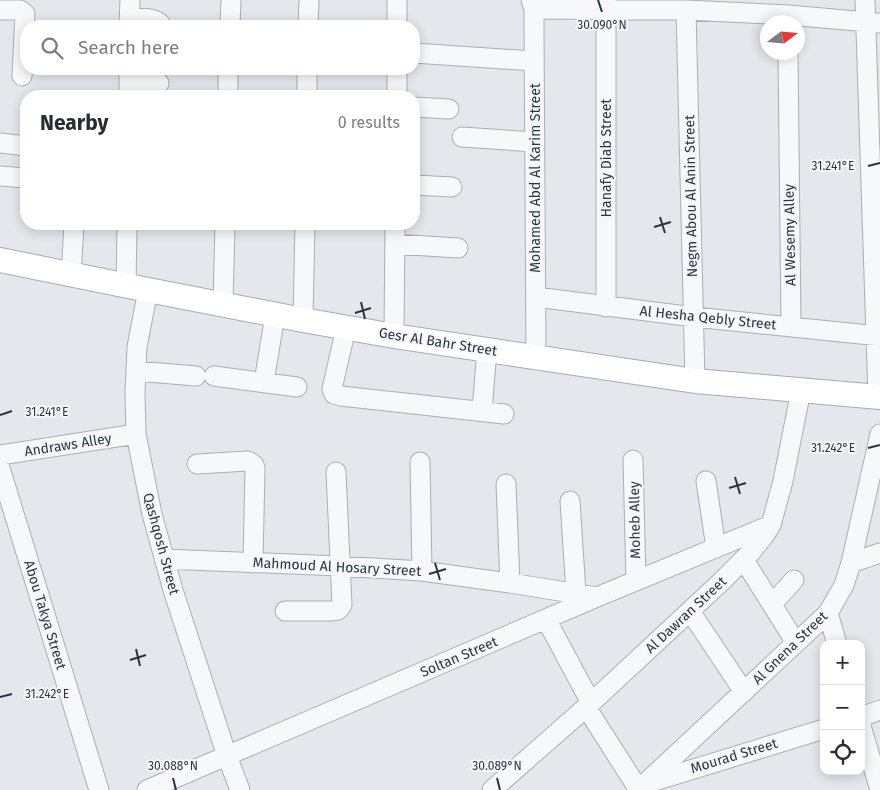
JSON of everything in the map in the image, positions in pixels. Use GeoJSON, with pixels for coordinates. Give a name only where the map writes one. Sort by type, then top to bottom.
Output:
{"type":"FeatureCollection","features":[{"type":"Feature","properties":{"kind":"main road","name":"Gesr Al Bahr Street"},"geometry":{"type":"LineString","coordinates":[[0,260],[223,305],[394,336],[695,381],[879,397]]}},
{"type":"Feature","properties":{"kind":"street"},"geometry":{"type":"LineString","coordinates":[[230,20],[231,0]]}},
{"type":"Feature","properties":{"kind":"street"},"geometry":{"type":"LineString","coordinates":[[308,20],[309,0]]}},
{"type":"Feature","properties":{"kind":"street"},"geometry":{"type":"LineString","coordinates":[[397,0],[397,20]]}},
{"type":"Feature","properties":{"kind":"street"},"geometry":{"type":"LineString","coordinates":[[865,0],[873,23],[879,397]]}},
{"type":"Feature","properties":{"kind":"street"},"geometry":{"type":"LineString","coordinates":[[532,4],[692,7],[782,13],[873,23]]}},
{"type":"Feature","properties":{"kind":"street","name":"Mohamed Abd Al Karim Street"},"geometry":{"type":"LineString","coordinates":[[532,4],[536,357]]}},
{"type":"Feature","properties":{"kind":"street","name":"Hanafy Diab Street"},"geometry":{"type":"LineString","coordinates":[[606,5],[606,306]]}},
{"type":"Feature","properties":{"kind":"street","name":"Negm Abou Al Anin Street"},"geometry":{"type":"LineString","coordinates":[[692,7],[695,381]]}},
{"type":"Feature","properties":{"kind":"street"},"geometry":{"type":"LineString","coordinates":[[0,10],[22,11],[25,14],[25,20]]}},
{"type":"Feature","properties":{"kind":"street"},"geometry":{"type":"LineString","coordinates":[[130,15],[156,20]]}},
{"type":"Feature","properties":{"kind":"street"},"geometry":{"type":"LineString","coordinates":[[420,53],[534,61]]}},
{"type":"Feature","properties":{"kind":"street","name":"Al Wesemy Alley"},"geometry":{"type":"LineString","coordinates":[[788,60],[791,327]]}},
{"type":"Feature","properties":{"kind":"street"},"geometry":{"type":"LineString","coordinates":[[228,75],[228,90]]}},
{"type":"Feature","properties":{"kind":"street"},"geometry":{"type":"LineString","coordinates":[[307,90],[308,75]]}},
{"type":"Feature","properties":{"kind":"street"},"geometry":{"type":"LineString","coordinates":[[397,75],[397,90]]}},
{"type":"Feature","properties":{"kind":"street"},"geometry":{"type":"LineString","coordinates":[[129,81],[159,83]]}},
{"type":"Feature","properties":{"kind":"street"},"geometry":{"type":"LineString","coordinates":[[420,107],[449,109]]}},
{"type":"Feature","properties":{"kind":"street"},"geometry":{"type":"LineString","coordinates":[[462,137],[534,142]]}},
{"type":"Feature","properties":{"kind":"street"},"geometry":{"type":"LineString","coordinates":[[0,143],[20,145]]}},
{"type":"Feature","properties":{"kind":"street"},"geometry":{"type":"LineString","coordinates":[[0,176],[20,178]]}},
{"type":"Feature","properties":{"kind":"street"},"geometry":{"type":"LineString","coordinates":[[420,185],[452,187]]}},
{"type":"Feature","properties":{"kind":"street"},"geometry":{"type":"LineString","coordinates":[[71,275],[74,230]]}},
{"type":"Feature","properties":{"kind":"street","name":"Qashqosh Street"},"geometry":{"type":"LineString","coordinates":[[128,230],[137,288],[136,434],[152,514],[173,590],[240,790]]}},
{"type":"Feature","properties":{"kind":"street"},"geometry":{"type":"LineString","coordinates":[[223,305],[225,230]]}},
{"type":"Feature","properties":{"kind":"street"},"geometry":{"type":"LineString","coordinates":[[303,320],[305,230]]}},
{"type":"Feature","properties":{"kind":"street"},"geometry":{"type":"LineString","coordinates":[[394,336],[395,230]]}},
{"type":"Feature","properties":{"kind":"street"},"geometry":{"type":"LineString","coordinates":[[395,244],[458,248]]}},
{"type":"Feature","properties":{"kind":"street","name":"Al Hesha Qebly Street"},"geometry":{"type":"LineString","coordinates":[[536,297],[694,317],[878,336]]}},
{"type":"Feature","properties":{"kind":"street"},"geometry":{"type":"LineString","coordinates":[[264,382],[275,315]]}},
{"type":"Feature","properties":{"kind":"street"},"geometry":{"type":"LineString","coordinates":[[346,328],[332,389],[334,394],[504,414]]}},
{"type":"Feature","properties":{"kind":"street"},"geometry":{"type":"LineString","coordinates":[[482,411],[487,350]]}},
{"type":"Feature","properties":{"kind":"street"},"geometry":{"type":"LineString","coordinates":[[136,370],[264,382],[297,387]]}},
{"type":"Feature","properties":{"kind":"street","name":"Al Dawran Street"},"geometry":{"type":"LineString","coordinates":[[492,790],[690,611],[744,560],[764,536],[771,525],[783,481],[801,390]]}},
{"type":"Feature","properties":{"kind":"street","name":"Andraws Alley"},"geometry":{"type":"LineString","coordinates":[[0,456],[136,434]]}},
{"type":"Feature","properties":{"kind":"street","name":"Al Gnena Street"},"geometry":{"type":"LineString","coordinates":[[640,788],[828,614],[844,585],[851,563],[880,434]]}},
{"type":"Feature","properties":{"kind":"street"},"geometry":{"type":"LineString","coordinates":[[197,464],[248,460],[254,464],[253,563]]}},
{"type":"Feature","properties":{"kind":"street","name":"Moheb Alley"},"geometry":{"type":"LineString","coordinates":[[633,460],[636,580]]}},
{"type":"Feature","properties":{"kind":"street"},"geometry":{"type":"LineString","coordinates":[[420,462],[422,571]]}},
{"type":"Feature","properties":{"kind":"street","name":"Abou Takya Street"},"geometry":{"type":"LineString","coordinates":[[0,468],[99,790]]}},
{"type":"Feature","properties":{"kind":"street"},"geometry":{"type":"LineString","coordinates":[[285,611],[330,611],[338,610],[342,605],[336,472]]}},
{"type":"Feature","properties":{"kind":"street"},"geometry":{"type":"LineString","coordinates":[[706,481],[716,548]]}},
{"type":"Feature","properties":{"kind":"street"},"geometry":{"type":"LineString","coordinates":[[506,484],[510,583]]}},
{"type":"Feature","properties":{"kind":"street"},"geometry":{"type":"LineString","coordinates":[[570,501],[576,593]]}},
{"type":"Feature","properties":{"kind":"street","name":"Soltan Street"},"geometry":{"type":"LineString","coordinates":[[147,790],[636,580],[771,525]]}},
{"type":"Feature","properties":{"kind":"street"},"geometry":{"type":"LineString","coordinates":[[851,563],[880,553]]}},
{"type":"Feature","properties":{"kind":"street","name":"Mahmoud Al Hosary Street"},"geometry":{"type":"LineString","coordinates":[[164,559],[422,571],[598,597]]}},
{"type":"Feature","properties":{"kind":"street"},"geometry":{"type":"LineString","coordinates":[[744,560],[796,643]]}},
{"type":"Feature","properties":{"kind":"street"},"geometry":{"type":"LineString","coordinates":[[772,604],[794,580]]}},
{"type":"Feature","properties":{"kind":"street"},"geometry":{"type":"LineString","coordinates":[[690,611],[744,692]]}},
{"type":"Feature","properties":{"kind":"street"},"geometry":{"type":"LineString","coordinates":[[828,614],[836,640]]}},
{"type":"Feature","properties":{"kind":"street"},"geometry":{"type":"LineString","coordinates":[[546,619],[588,705],[640,788]]}},
{"type":"Feature","properties":{"kind":"street"},"geometry":{"type":"LineString","coordinates":[[865,716],[880,710]]}},
{"type":"Feature","properties":{"kind":"street","name":"Mourad Street"},"geometry":{"type":"LineString","coordinates":[[640,788],[821,730]]}},
{"type":"Feature","properties":{"kind":"street"},"geometry":{"type":"LineString","coordinates":[[862,730],[880,788]]}}]}
